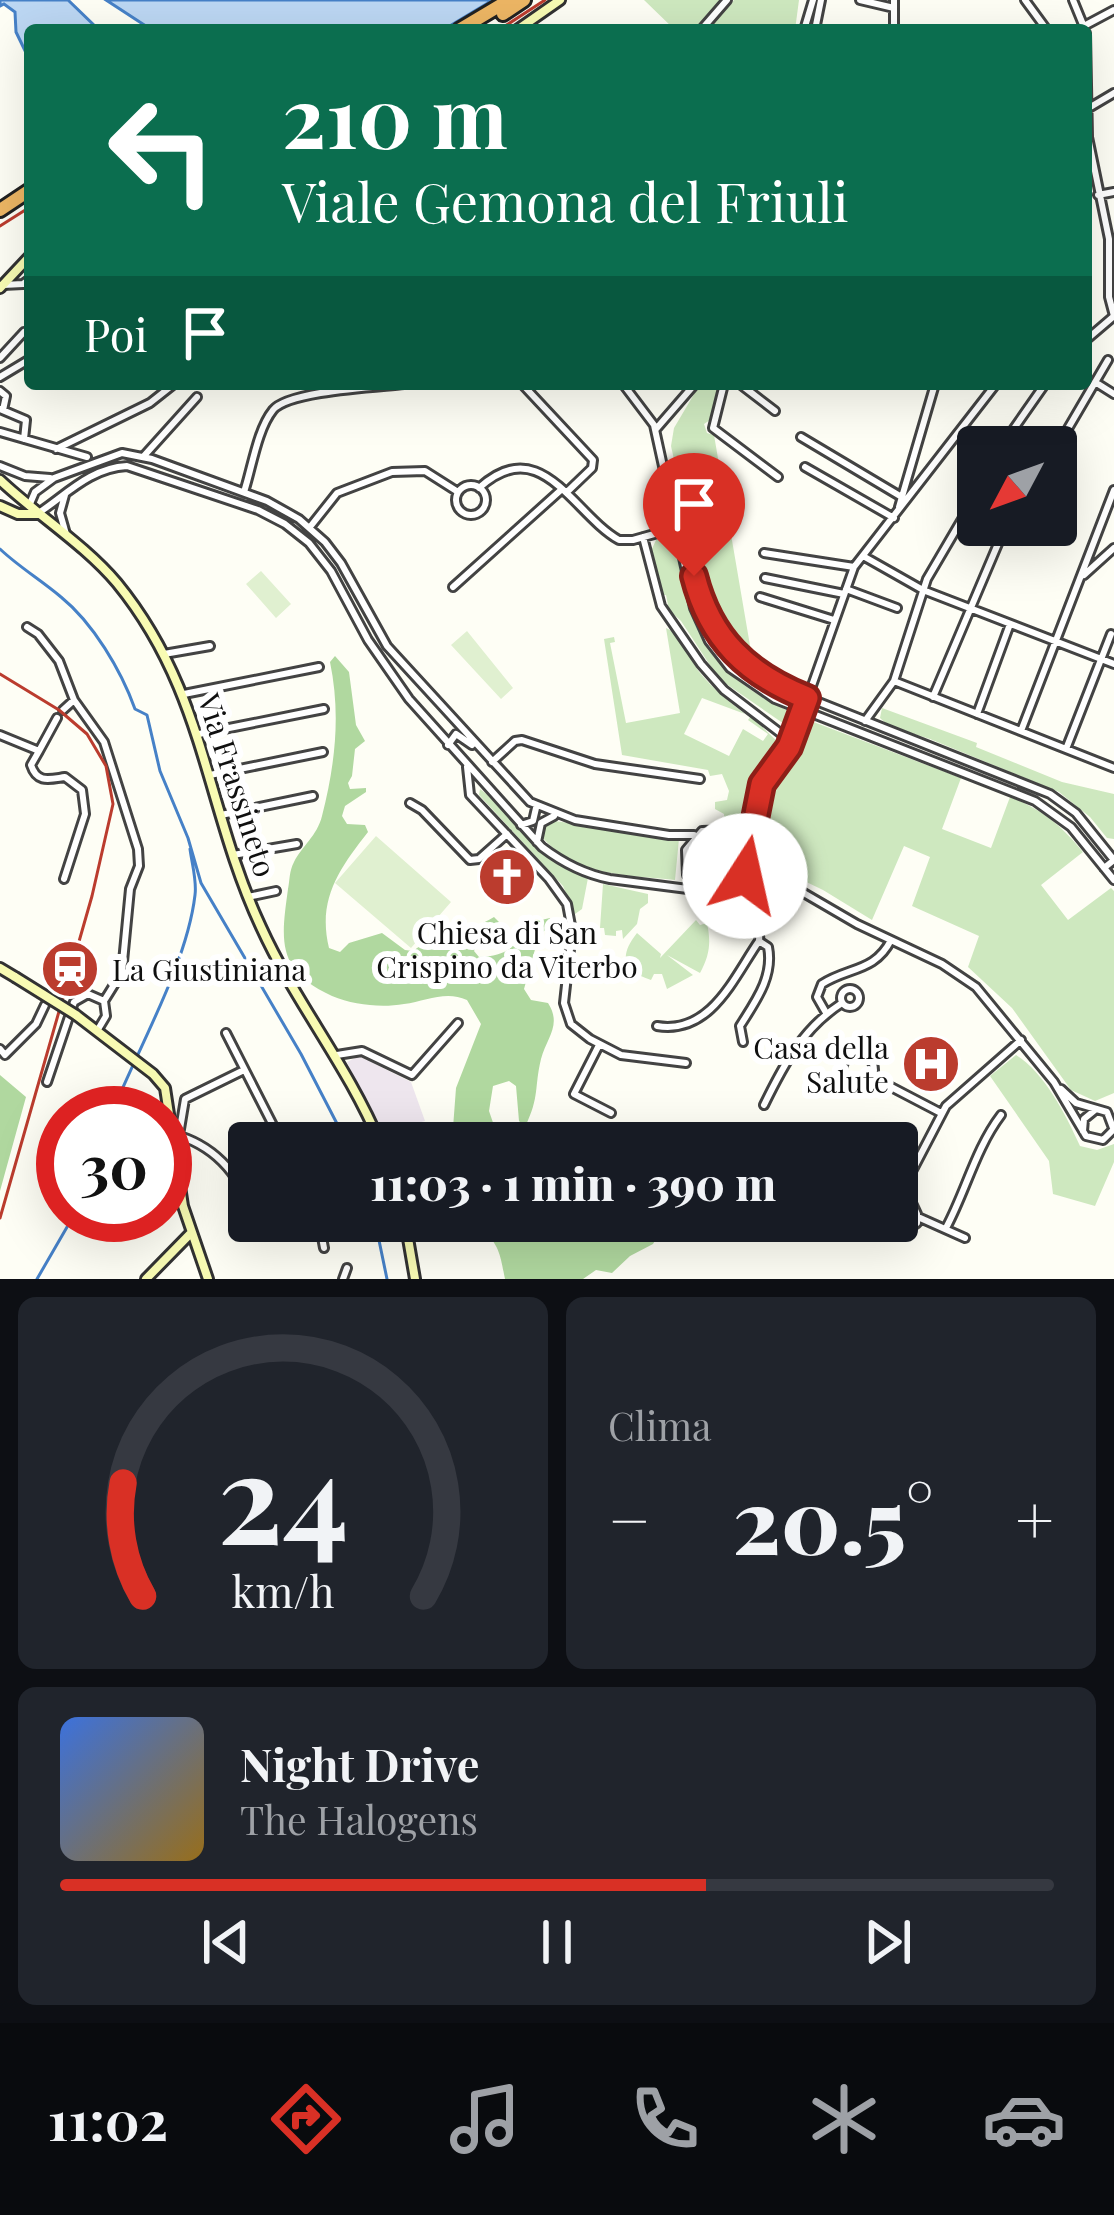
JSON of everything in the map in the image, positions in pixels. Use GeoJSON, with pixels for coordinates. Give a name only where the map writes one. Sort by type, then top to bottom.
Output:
{"type":"FeatureCollection","features":[{"type":"Feature","properties":{"kind":"highway"},"geometry":{"type":"LineString","coordinates":[[469,24],[509,0]]}},
{"type":"Feature","properties":{"kind":"highway"},"geometry":{"type":"LineString","coordinates":[[486,24],[524,0]]}},
{"type":"Feature","properties":{"kind":"street"},"geometry":{"type":"LineString","coordinates":[[526,24],[560,0]]}},
{"type":"Feature","properties":{"kind":"street"},"geometry":{"type":"LineString","coordinates":[[706,24],[727,0]]}},
{"type":"Feature","properties":{"kind":"street"},"geometry":{"type":"LineString","coordinates":[[860,0],[894,4]]}},
{"type":"Feature","properties":{"kind":"street"},"geometry":{"type":"LineString","coordinates":[[1092,148],[1109,239],[1114,316]]}},
{"type":"Feature","properties":{"kind":"street"},"geometry":{"type":"LineString","coordinates":[[1098,195],[1114,192]]}},
{"type":"Feature","properties":{"kind":"street"},"geometry":{"type":"LineString","coordinates":[[2,286],[24,262]]}},
{"type":"Feature","properties":{"kind":"street"},"geometry":{"type":"LineString","coordinates":[[0,358],[24,336]]}},
{"type":"Feature","properties":{"kind":"street"},"geometry":{"type":"LineString","coordinates":[[1092,387],[1108,359]]}},
{"type":"Feature","properties":{"kind":"street"},"geometry":{"type":"LineString","coordinates":[[1095,382],[1114,394]]}},
{"type":"Feature","properties":{"kind":"street"},"geometry":{"type":"LineString","coordinates":[[56,449],[150,404],[167,390]]}},
{"type":"Feature","properties":{"kind":"street"},"geometry":{"type":"LineString","coordinates":[[244,492],[270,415],[278,405],[359,390]]}},
{"type":"Feature","properties":{"kind":"street"},"geometry":{"type":"LineString","coordinates":[[453,587],[592,467],[593,460],[528,390]]}},
{"type":"Feature","properties":{"kind":"street"},"geometry":{"type":"LineString","coordinates":[[628,390],[656,429],[693,604],[713,646],[751,685],[802,710],[1044,806],[1068,824],[1114,880]]}},
{"type":"Feature","properties":{"kind":"street"},"geometry":{"type":"LineString","coordinates":[[656,429],[690,390]]}},
{"type":"Feature","properties":{"kind":"street"},"geometry":{"type":"LineString","coordinates":[[722,390],[713,428],[778,477]]}},
{"type":"Feature","properties":{"kind":"street"},"geometry":{"type":"LineString","coordinates":[[748,390],[775,411]]}},
{"type":"Feature","properties":{"kind":"street"},"geometry":{"type":"LineString","coordinates":[[743,878],[762,784],[792,742],[854,567],[904,498],[932,390]]}},
{"type":"Feature","properties":{"kind":"street"},"geometry":{"type":"LineString","coordinates":[[904,498],[991,390]]}},
{"type":"Feature","properties":{"kind":"street"},"geometry":{"type":"LineString","coordinates":[[1015,426],[1041,390]]}},
{"type":"Feature","properties":{"kind":"street"},"geometry":{"type":"LineString","coordinates":[[1069,426],[1090,390]]}},
{"type":"Feature","properties":{"kind":"street"},"geometry":{"type":"LineString","coordinates":[[0,391],[6,396],[2,410],[26,420],[24,440]]}},
{"type":"Feature","properties":{"kind":"street"},"geometry":{"type":"LineString","coordinates":[[143,457],[197,397]]}},
{"type":"Feature","properties":{"kind":"street"},"geometry":{"type":"LineString","coordinates":[[0,432],[87,458]]}},
{"type":"Feature","properties":{"kind":"street"},"geometry":{"type":"LineString","coordinates":[[801,437],[904,498]]}},
{"type":"Feature","properties":{"kind":"street"},"geometry":{"type":"LineString","coordinates":[[33,511],[37,490],[110,455],[143,457],[278,507],[310,527],[341,563],[384,642],[535,805],[558,816],[673,836],[726,829],[778,878],[966,979],[993,1004],[1054,1082],[1083,1131],[1099,1141],[1113,1129],[1112,1118],[1076,1103],[1054,1082]]}},
{"type":"Feature","properties":{"kind":"street"},"geometry":{"type":"LineString","coordinates":[[0,466],[25,476],[54,478]]}},
{"type":"Feature","properties":{"kind":"street"},"geometry":{"type":"LineString","coordinates":[[0,506],[17,514],[33,511],[106,469],[131,466],[259,510],[285,524],[322,557],[383,666],[537,842],[560,860],[596,876],[710,892],[736,886]]}},
{"type":"Feature","properties":{"kind":"street"},"geometry":{"type":"LineString","coordinates":[[805,466],[896,515]]}},
{"type":"Feature","properties":{"kind":"street"},"geometry":{"type":"LineString","coordinates":[[479,488],[485,506],[474,515],[457,507],[458,492],[465,486],[479,488],[497,475],[518,469],[545,474],[614,538],[626,541],[679,527]]}},
{"type":"Feature","properties":{"kind":"street"},"geometry":{"type":"LineString","coordinates":[[310,527],[337,493],[392,472],[425,471],[458,492]]}},
{"type":"Feature","properties":{"kind":"street"},"geometry":{"type":"LineString","coordinates":[[54,478],[54,490],[67,492]]}},
{"type":"Feature","properties":{"kind":"street"},"geometry":{"type":"LineString","coordinates":[[0,496],[1,481]]}},
{"type":"Feature","properties":{"kind":"street","name":"Via Frassineto"},"geometry":{"type":"LineString","coordinates":[[1,481],[118,585],[164,654],[199,734],[248,897],[271,948],[337,1055],[370,1122]]}},
{"type":"Feature","properties":{"kind":"street"},"geometry":{"type":"LineString","coordinates":[[1021,731],[1114,490]]}},
{"type":"Feature","properties":{"kind":"street"},"geometry":{"type":"LineString","coordinates":[[67,492],[60,513],[70,542]]}},
{"type":"Feature","properties":{"kind":"street"},"geometry":{"type":"LineString","coordinates":[[679,527],[704,609],[725,644],[755,673],[1050,794],[1108,847],[1114,860],[1104,868]]}},
{"type":"Feature","properties":{"kind":"street"},"geometry":{"type":"LineString","coordinates":[[865,721],[893,681],[923,590],[957,529]]}},
{"type":"Feature","properties":{"kind":"street"},"geometry":{"type":"LineString","coordinates":[[643,537],[659,601],[717,683],[792,742]]}},
{"type":"Feature","properties":{"kind":"street"},"geometry":{"type":"LineString","coordinates":[[933,697],[996,546]]}},
{"type":"Feature","properties":{"kind":"street"},"geometry":{"type":"LineString","coordinates":[[1078,583],[1114,548]]}},
{"type":"Feature","properties":{"kind":"street"},"geometry":{"type":"LineString","coordinates":[[764,553],[854,567]]}},
{"type":"Feature","properties":{"kind":"street"},"geometry":{"type":"LineString","coordinates":[[863,556],[923,590],[1114,664]]}},
{"type":"Feature","properties":{"kind":"street"},"geometry":{"type":"LineString","coordinates":[[765,578],[845,592],[897,608]]}},
{"type":"Feature","properties":{"kind":"street"},"geometry":{"type":"LineString","coordinates":[[760,597],[834,620]]}},
{"type":"Feature","properties":{"kind":"street"},"geometry":{"type":"LineString","coordinates":[[977,714],[1010,624]]}},
{"type":"Feature","properties":{"kind":"street"},"geometry":{"type":"LineString","coordinates":[[27,627],[59,661],[74,700],[108,751],[139,854],[129,893],[122,972],[104,1001],[106,1016],[97,1031]]}},
{"type":"Feature","properties":{"kind":"street"},"geometry":{"type":"LineString","coordinates":[[1066,749],[1111,634]]}},
{"type":"Feature","properties":{"kind":"street"},"geometry":{"type":"LineString","coordinates":[[164,654],[210,646]]}},
{"type":"Feature","properties":{"kind":"street"},"geometry":{"type":"LineString","coordinates":[[184,694],[319,667]]}},
{"type":"Feature","properties":{"kind":"street"},"geometry":{"type":"LineString","coordinates":[[893,681],[1113,765]]}},
{"type":"Feature","properties":{"kind":"street"},"geometry":{"type":"LineString","coordinates":[[63,710],[74,700]]}},
{"type":"Feature","properties":{"kind":"street"},"geometry":{"type":"LineString","coordinates":[[199,734],[324,709]]}},
{"type":"Feature","properties":{"kind":"street"},"geometry":{"type":"LineString","coordinates":[[57,718],[31,765],[46,781],[65,776],[84,794],[85,814],[64,879]]}},
{"type":"Feature","properties":{"kind":"street"},"geometry":{"type":"LineString","coordinates":[[448,745],[456,734],[480,749]]}},
{"type":"Feature","properties":{"kind":"street"},"geometry":{"type":"LineString","coordinates":[[0,735],[39,751]]}},
{"type":"Feature","properties":{"kind":"street"},"geometry":{"type":"LineString","coordinates":[[900,748],[905,736]]}},
{"type":"Feature","properties":{"kind":"street"},"geometry":{"type":"LineString","coordinates":[[492,762],[522,740],[595,764],[700,779]]}},
{"type":"Feature","properties":{"kind":"street"},"geometry":{"type":"LineString","coordinates":[[917,754],[921,742]]}},
{"type":"Feature","properties":{"kind":"street"},"geometry":{"type":"LineString","coordinates":[[210,775],[323,752]]}},
{"type":"Feature","properties":{"kind":"street"},"geometry":{"type":"LineString","coordinates":[[467,766],[468,791],[565,899],[572,931],[566,1012],[577,1030],[599,1045],[638,1059],[686,1063]]}},
{"type":"Feature","properties":{"kind":"street"},"geometry":{"type":"LineString","coordinates":[[477,802],[475,790],[483,784]]}},
{"type":"Feature","properties":{"kind":"street"},"geometry":{"type":"LineString","coordinates":[[221,815],[313,796]]}},
{"type":"Feature","properties":{"kind":"street"},"geometry":{"type":"LineString","coordinates":[[410,803],[470,860],[479,859],[506,834]]}},
{"type":"Feature","properties":{"kind":"street"},"geometry":{"type":"LineString","coordinates":[[520,825],[534,818],[535,805]]}},
{"type":"Feature","properties":{"kind":"street"},"geometry":{"type":"LineString","coordinates":[[537,842],[541,824],[558,816]]}},
{"type":"Feature","properties":{"kind":"street"},"geometry":{"type":"LineString","coordinates":[[697,834],[687,847],[685,867],[692,881],[745,910]]}},
{"type":"Feature","properties":{"kind":"street"},"geometry":{"type":"LineString","coordinates":[[233,855],[297,844]]}},
{"type":"Feature","properties":{"kind":"street"},"geometry":{"type":"LineString","coordinates":[[1092,852],[1108,847]]}},
{"type":"Feature","properties":{"kind":"street"},"geometry":{"type":"LineString","coordinates":[[657,1026],[683,1024],[712,1008],[759,941],[760,932],[735,896],[736,886],[757,873],[778,878]]}},
{"type":"Feature","properties":{"kind":"street"},"geometry":{"type":"LineString","coordinates":[[248,897],[276,891]]}},
{"type":"Feature","properties":{"kind":"street"},"geometry":{"type":"LineString","coordinates":[[826,1012],[818,997],[822,984],[866,968],[884,954],[891,940]]}},
{"type":"Feature","properties":{"kind":"street"},"geometry":{"type":"LineString","coordinates":[[743,1042],[740,1026],[759,996],[770,959],[768,947],[759,941]]}},
{"type":"Feature","properties":{"kind":"street"},"geometry":{"type":"LineString","coordinates":[[0,968],[76,1015],[162,1086]]}},
{"type":"Feature","properties":{"kind":"street"},"geometry":{"type":"LineString","coordinates":[[47,1082],[73,1004],[88,994],[104,1001]]}},
{"type":"Feature","properties":{"kind":"street"},"geometry":{"type":"LineString","coordinates":[[764,1105],[796,1044],[826,1012],[842,1003]]}},
{"type":"Feature","properties":{"kind":"street"},"geometry":{"type":"LineString","coordinates":[[0,1049],[5,1054],[33,1028],[45,1005]]}},
{"type":"Feature","properties":{"kind":"street"},"geometry":{"type":"LineString","coordinates":[[337,1055],[362,1051],[413,1075],[458,1023]]}},
{"type":"Feature","properties":{"kind":"street"},"geometry":{"type":"LineString","coordinates":[[226,1033],[271,1122]]}},
{"type":"Feature","properties":{"kind":"street"},"geometry":{"type":"LineString","coordinates":[[918,1161],[940,1113],[972,1079],[1021,1040]]}},
{"type":"Feature","properties":{"kind":"street"},"geometry":{"type":"LineString","coordinates":[[599,1045],[574,1094],[611,1113]]}},
{"type":"Feature","properties":{"kind":"street"},"geometry":{"type":"LineString","coordinates":[[850,1055],[865,1055],[872,1063],[872,1077],[859,1087],[848,1083],[842,1074],[843,1063],[850,1055]]}},
{"type":"Feature","properties":{"kind":"street"},"geometry":{"type":"LineString","coordinates":[[192,1096],[244,1070]]}},
{"type":"Feature","properties":{"kind":"street"},"geometry":{"type":"LineString","coordinates":[[872,1077],[940,1113]]}},
{"type":"Feature","properties":{"kind":"street"},"geometry":{"type":"LineString","coordinates":[[1083,1131],[1086,1116],[1112,1103]]}},
{"type":"Feature","properties":{"kind":"street"},"geometry":{"type":"LineString","coordinates":[[947,1226],[989,1131],[1001,1115]]}},
{"type":"Feature","properties":{"kind":"street"},"geometry":{"type":"LineString","coordinates":[[192,1143],[228,1166]]}},
{"type":"Feature","properties":{"kind":"street"},"geometry":{"type":"LineString","coordinates":[[918,1215],[965,1238]]}},
{"type":"Feature","properties":{"kind":"street"},"geometry":{"type":"LineString","coordinates":[[192,1239],[208,1279]]}},
{"type":"Feature","properties":{"kind":"street"},"geometry":{"type":"LineString","coordinates":[[146,1279],[182,1242]]}},
{"type":"Feature","properties":{"kind":"street"},"geometry":{"type":"LineString","coordinates":[[323,1242],[324,1248]]}},
{"type":"Feature","properties":{"kind":"street"},"geometry":{"type":"LineString","coordinates":[[409,1242],[415,1279]]}},
{"type":"Feature","properties":{"kind":"street"},"geometry":{"type":"LineString","coordinates":[[343,1279],[347,1268]]}},
{"type":"Feature","properties":{"kind":"shaded area"},"geometry":{"type":"Polygon","coordinates":[[[359,1056],[411,1082],[425,1121],[375,1122],[347,1062],[359,1056]]]}},
{"type":"Feature","properties":{"kind":"green space"},"geometry":{"type":"Polygon","coordinates":[[[644,0],[723,0],[702,24],[669,24],[644,0]]]}},
{"type":"Feature","properties":{"kind":"green space"},"geometry":{"type":"Polygon","coordinates":[[[734,0],[799,0],[796,24],[713,24],[734,0]]]}},
{"type":"Feature","properties":{"kind":"green space"},"geometry":{"type":"Polygon","coordinates":[[[696,390],[720,390],[713,418],[704,424],[707,433],[714,435],[753,663],[718,616],[706,590],[671,446],[674,428],[696,390]]]}},
{"type":"Feature","properties":{"kind":"green space"},"geometry":{"type":"Polygon","coordinates":[[[666,539],[678,558],[687,600],[703,640],[739,681],[792,713],[790,728],[719,679],[669,610],[651,551],[656,540],[666,539]]]}},
{"type":"Feature","properties":{"kind":"green space"},"geometry":{"type":"Polygon","coordinates":[[[261,571],[291,604],[276,618],[246,584],[261,571]]]}},
{"type":"Feature","properties":{"kind":"green space"},"geometry":{"type":"Polygon","coordinates":[[[666,628],[677,636],[706,680],[745,714],[702,698],[684,734],[729,756],[743,729],[763,741],[768,734],[748,720],[751,716],[781,745],[756,784],[746,840],[725,825],[724,814],[715,809],[715,802],[727,800],[729,791],[722,774],[710,776],[708,770],[622,755],[604,639],[614,637],[615,642],[610,643],[626,723],[680,713],[666,628]]]}},
{"type":"Feature","properties":{"kind":"green space"},"geometry":{"type":"Polygon","coordinates":[[[467,631],[513,688],[501,699],[451,645],[467,631]]]}},
{"type":"Feature","properties":{"kind":"green space"},"geometry":{"type":"Polygon","coordinates":[[[335,656],[349,672],[356,725],[365,741],[355,749],[348,783],[350,789],[366,788],[366,792],[345,806],[342,816],[347,824],[365,825],[368,832],[340,872],[329,899],[329,948],[340,952],[349,943],[382,933],[413,951],[494,917],[499,922],[474,951],[479,957],[489,956],[509,949],[528,923],[550,918],[552,925],[539,935],[524,989],[531,1000],[548,1003],[554,1025],[527,1122],[519,1121],[516,1086],[509,1081],[493,1086],[489,1111],[493,1122],[453,1122],[456,1088],[481,1024],[467,1000],[444,996],[386,1006],[349,1002],[301,976],[286,952],[284,924],[291,869],[320,823],[330,778],[336,721],[330,662],[335,656]]]}},
{"type":"Feature","properties":{"kind":"green space"},"geometry":{"type":"Polygon","coordinates":[[[882,708],[977,743],[976,747],[1062,782],[1114,794],[1114,839],[1107,838],[1059,792],[889,726],[880,718],[882,708]]]}},
{"type":"Feature","properties":{"kind":"green space"},"geometry":{"type":"Polygon","coordinates":[[[806,722],[961,778],[942,829],[991,848],[1010,797],[1051,819],[1083,852],[1041,885],[1068,920],[1111,888],[1114,891],[1114,1093],[1095,1101],[1071,1090],[1012,1008],[968,967],[979,936],[912,906],[930,857],[904,846],[872,920],[760,855],[767,787],[791,755],[806,722]]]}},
{"type":"Feature","properties":{"kind":"green space"},"geometry":{"type":"Polygon","coordinates":[[[480,789],[541,849],[588,878],[582,909],[575,914],[563,886],[479,795],[480,789]]]}},
{"type":"Feature","properties":{"kind":"green space"},"geometry":{"type":"Polygon","coordinates":[[[555,821],[679,839],[675,880],[602,871],[569,859],[541,836],[555,821]]]}},
{"type":"Feature","properties":{"kind":"green space"},"geometry":{"type":"Polygon","coordinates":[[[376,836],[451,902],[411,948],[335,883],[376,836]]]}},
{"type":"Feature","properties":{"kind":"green space"},"geometry":{"type":"Polygon","coordinates":[[[706,837],[726,837],[740,851],[740,871],[726,885],[706,885],[692,871],[692,851],[706,837]]]}},
{"type":"Feature","properties":{"kind":"green space"},"geometry":{"type":"Polygon","coordinates":[[[603,884],[648,894],[637,924],[623,939],[622,930],[616,936],[605,935],[600,928],[603,884]]]}},
{"type":"Feature","properties":{"kind":"green space"},"geometry":{"type":"Polygon","coordinates":[[[696,920],[700,925],[707,923],[709,936],[700,973],[667,955],[693,975],[667,989],[662,974],[654,974],[651,980],[629,967],[626,956],[637,933],[660,958],[696,920]]]}},
{"type":"Feature","properties":{"kind":"green space"},"geometry":{"type":"Polygon","coordinates":[[[1016,1055],[1045,1083],[1080,1146],[1097,1150],[1114,1144],[1114,1162],[1095,1206],[1053,1194],[1049,1161],[990,1076],[1016,1055]]]}},
{"type":"Feature","properties":{"kind":"green space"},"geometry":{"type":"Polygon","coordinates":[[[0,1075],[26,1097],[0,1191],[0,1075]]]}},
{"type":"Feature","properties":{"kind":"green space"},"geometry":{"type":"Polygon","coordinates":[[[494,1242],[654,1242],[612,1273],[596,1270],[583,1279],[505,1279],[494,1242]]]}},
{"type":"Feature","properties":{"kind":"water"},"geometry":{"type":"Polygon","coordinates":[[[0,0],[68,0],[93,24],[24,24],[24,49],[16,32],[15,12],[0,6],[0,0]]]}},
{"type":"Feature","properties":{"kind":"water"},"geometry":{"type":"Polygon","coordinates":[[[106,0],[493,0],[453,24],[143,24],[106,0]]]}},
{"type":"Feature","properties":{"kind":"waterway"},"geometry":{"type":"LineString","coordinates":[[0,549],[84,620],[114,663],[135,709],[147,715],[160,771],[201,883],[336,1122]]}},
{"type":"Feature","properties":{"kind":"waterway"},"geometry":{"type":"LineString","coordinates":[[124,1086],[190,922],[195,890],[190,849]]}},
{"type":"Feature","properties":{"kind":"waterway"},"geometry":{"type":"LineString","coordinates":[[37,1279],[58,1242]]}},
{"type":"Feature","properties":{"kind":"waterway"},"geometry":{"type":"LineString","coordinates":[[379,1242],[387,1279]]}},
{"type":"Feature","properties":{"kind":"railway"},"geometry":{"type":"LineString","coordinates":[[508,24],[545,0]]}},
{"type":"Feature","properties":{"kind":"railway"},"geometry":{"type":"LineString","coordinates":[[0,226],[24,211]]}},
{"type":"Feature","properties":{"kind":"railway"},"geometry":{"type":"LineString","coordinates":[[0,674],[59,710],[87,734],[106,766],[113,804],[92,896],[0,1218]]}},
{"type":"Feature","properties":{"kind":"place","name":"Chiesa di San Crispino da Viterbo"},"geometry":{"type":"Point","coordinates":[507,877]}},
{"type":"Feature","properties":{"kind":"place","name":"La Giustiniana"},"geometry":{"type":"Point","coordinates":[70,969]}},
{"type":"Feature","properties":{"kind":"place","name":"Casa della Salute"},"geometry":{"type":"Point","coordinates":[931,1064]}},
{"type":"Feature","properties":{"kind":"route"},"geometry":{"type":"LineString","coordinates":[[694,576],[707,615],[732,653],[767,680],[807,698],[789,747],[761,788],[745,846],[749,863],[745,876]]}}]}
